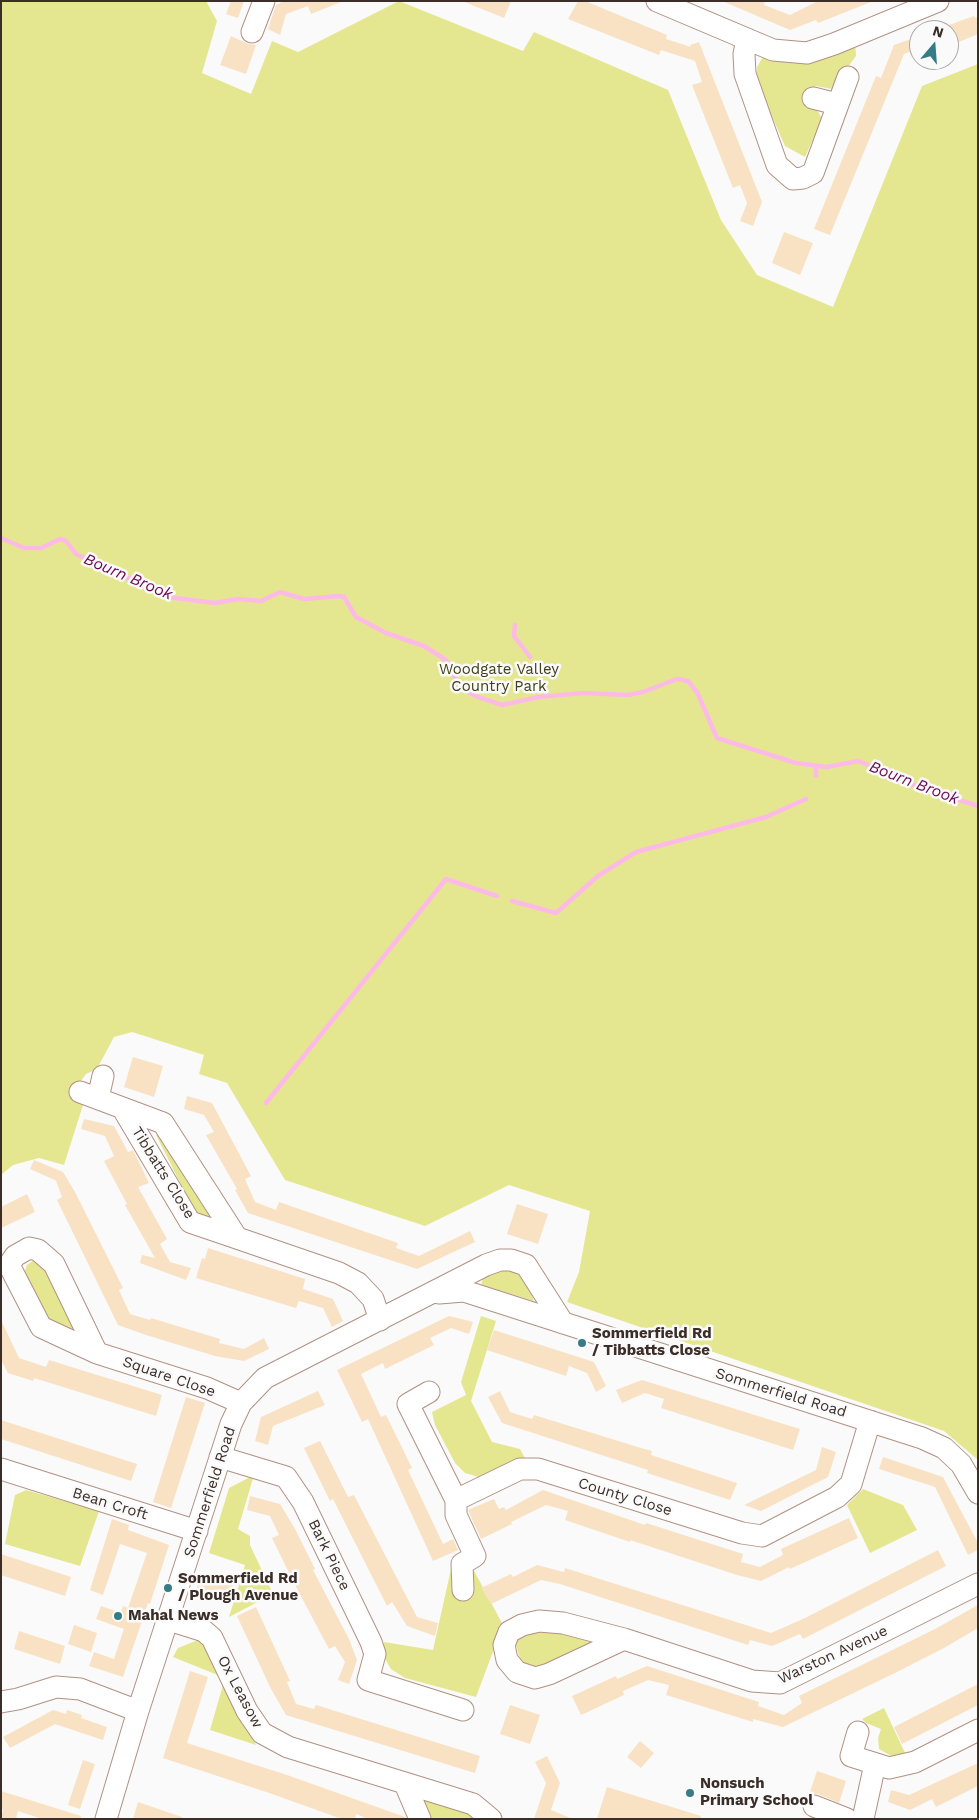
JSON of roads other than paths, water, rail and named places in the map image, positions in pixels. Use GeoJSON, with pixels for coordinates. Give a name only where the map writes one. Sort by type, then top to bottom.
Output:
{"type":"FeatureCollection","features":[{"type":"Feature","properties":{"kind":"street"},"geometry":{"type":"LineString","coordinates":[[252,32],[264,1]]}},
{"type":"Feature","properties":{"kind":"street"},"geometry":{"type":"LineString","coordinates":[[657,1],[747,40],[773,50],[790,53],[807,53],[834,44],[938,1]]}},
{"type":"Feature","properties":{"kind":"street"},"geometry":{"type":"LineString","coordinates":[[747,40],[744,54],[745,74],[777,164],[793,179],[803,178],[813,173],[848,77]]}},
{"type":"Feature","properties":{"kind":"street"},"geometry":{"type":"LineString","coordinates":[[813,98],[837,104]]}},
{"type":"Feature","properties":{"kind":"street","name":"Tibbatts Close"},"geometry":{"type":"LineString","coordinates":[[103,1076],[89,1095],[163,1124],[237,1238]]}},
{"type":"Feature","properties":{"kind":"street","name":"Tibbatts Close"},"geometry":{"type":"LineString","coordinates":[[123,1109],[190,1222],[339,1273],[358,1283],[373,1298],[380,1320]]}},
{"type":"Feature","properties":{"kind":"street","name":"Square Close"},"geometry":{"type":"LineString","coordinates":[[97,1352],[54,1264],[38,1250],[29,1248],[15,1256],[9,1265],[41,1327],[97,1352],[207,1388],[241,1403]]}},
{"type":"Feature","properties":{"kind":"street","name":"Sommerfield Road"},"geometry":{"type":"LineString","coordinates":[[106,1819],[138,1711],[169,1620],[220,1457],[231,1424],[241,1403],[265,1378],[428,1294],[500,1260],[511,1260],[526,1265],[563,1323]]}},
{"type":"Feature","properties":{"kind":"street","name":"Sommerfield Road"},"geometry":{"type":"LineString","coordinates":[[428,1294],[464,1291],[922,1438],[944,1448],[961,1464],[978,1493]]}},
{"type":"Feature","properties":{"kind":"street"},"geometry":{"type":"LineString","coordinates":[[429,1392],[408,1404],[456,1500],[456,1515],[475,1556],[462,1564],[463,1590]]}},
{"type":"Feature","properties":{"kind":"street","name":"County Close"},"geometry":{"type":"LineString","coordinates":[[456,1500],[520,1469],[538,1469],[742,1533],[762,1536],[837,1497],[851,1484],[870,1421]]}},
{"type":"Feature","properties":{"kind":"street","name":"Bark Piece"},"geometry":{"type":"LineString","coordinates":[[220,1457],[286,1477],[303,1502],[372,1642],[375,1654],[368,1680],[464,1710]]}},
{"type":"Feature","properties":{"kind":"street","name":"Bean Croft"},"geometry":{"type":"LineString","coordinates":[[1,1469],[197,1531]]}},
{"type":"Feature","properties":{"kind":"street"},"geometry":{"type":"LineString","coordinates":[[1,1487],[23,1476]]}},
{"type":"Feature","properties":{"kind":"street","name":"Warston Avenue"},"geometry":{"type":"LineString","coordinates":[[624,1639],[550,1674],[535,1678],[517,1672],[507,1660],[504,1645],[509,1632],[522,1625],[539,1621],[563,1623],[624,1639],[752,1681],[780,1683],[978,1584]]}},
{"type":"Feature","properties":{"kind":"street","name":"Ox Leasow"},"geometry":{"type":"LineString","coordinates":[[169,1620],[204,1631],[212,1638],[247,1711],[262,1733],[288,1747],[473,1804],[491,1819]]}},
{"type":"Feature","properties":{"kind":"street"},"geometry":{"type":"LineString","coordinates":[[1,1702],[56,1687],[80,1689],[138,1711]]}},
{"type":"Feature","properties":{"kind":"street"},"geometry":{"type":"LineString","coordinates":[[858,1732],[851,1756],[889,1768],[915,1762],[978,1730]]}},
{"type":"Feature","properties":{"kind":"street"},"geometry":{"type":"LineString","coordinates":[[863,1819],[875,1764]]}},
{"type":"Feature","properties":{"kind":"street"},"geometry":{"type":"LineString","coordinates":[[405,1784],[420,1819]]}},
{"type":"Feature","properties":{"kind":"street"},"geometry":{"type":"LineString","coordinates":[[814,1806],[847,1819]]}},
{"type":"Feature","properties":{"kind":"waterway","name":"Bourn Brook"},"geometry":{"type":"LineString","coordinates":[[1,538],[24,548],[41,548],[60,539],[66,541],[76,554],[122,577],[138,580],[167,597],[215,603],[238,599],[261,601],[280,592],[304,599],[344,597],[356,617],[386,633],[424,646],[446,660],[461,689],[502,705],[539,697],[583,693],[628,695],[643,692],[677,679],[688,681],[697,692],[717,738],[796,763],[827,767],[858,761],[887,772],[899,780],[978,806]]}},
{"type":"Feature","properties":{"kind":"waterway"},"geometry":{"type":"LineString","coordinates":[[515,625],[514,636],[530,657]]}},
{"type":"Feature","properties":{"kind":"waterway"},"geometry":{"type":"LineString","coordinates":[[816,767],[816,776]]}},
{"type":"Feature","properties":{"kind":"waterway"},"geometry":{"type":"LineString","coordinates":[[512,901],[556,913],[598,876],[636,852],[766,817],[806,799]]}},
{"type":"Feature","properties":{"kind":"waterway"},"geometry":{"type":"LineString","coordinates":[[266,1103],[446,879],[497,896]]}},
{"type":"Feature","properties":{"kind":"place","name":"Sommerfield Rd / Tibbatts Close"},"geometry":{"type":"Point","coordinates":[582,1343]}},
{"type":"Feature","properties":{"kind":"place","name":"Sommerfield Rd / Plough Avenue"},"geometry":{"type":"Point","coordinates":[168,1588]}},
{"type":"Feature","properties":{"kind":"place","name":"Mahal News"},"geometry":{"type":"Point","coordinates":[118,1616]}},
{"type":"Feature","properties":{"kind":"place","name":"Nonsuch Primary School"},"geometry":{"type":"Point","coordinates":[690,1793]}},
{"type":"Feature","properties":{"kind":"park label","name":"Woodgate Valley Country Park"},"geometry":{"type":"Point","coordinates":[499,678]}}]}
